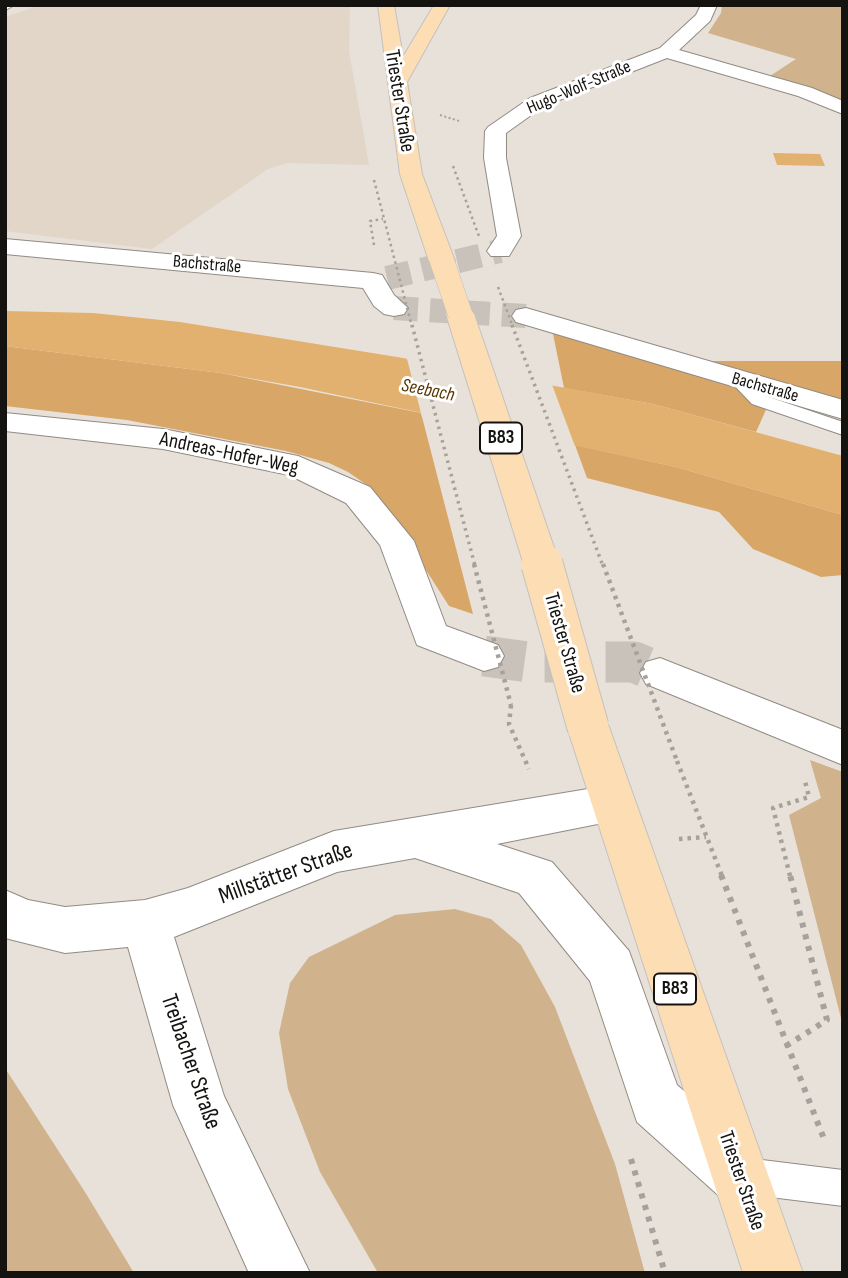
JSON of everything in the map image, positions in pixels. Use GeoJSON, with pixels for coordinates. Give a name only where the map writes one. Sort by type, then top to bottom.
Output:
{"type":"FeatureCollection","features":[{"type":"Feature","properties":{"kind":"main road","name":"Triester Straße"},"geometry":{"type":"LineString","coordinates":[[386,5],[396,85],[393,177],[460,314],[541,562],[612,804],[773,1273]]}},
{"type":"Feature","properties":{"kind":"main road"},"geometry":{"type":"LineString","coordinates":[[396,85],[442,5]]}},
{"type":"Feature","properties":{"kind":"street","name":"Hugo-Wolf-Straße"},"geometry":{"type":"LineString","coordinates":[[491,248],[509,236],[495,158],[495,131],[537,102],[666,52],[704,17],[709,5]]}},
{"type":"Feature","properties":{"kind":"street"},"geometry":{"type":"LineString","coordinates":[[666,52],[805,92],[843,108]]}},
{"type":"Feature","properties":{"kind":"street","name":"Bachstraße"},"geometry":{"type":"LineString","coordinates":[[5,246],[380,280],[383,300],[394,308]]}},
{"type":"Feature","properties":{"kind":"street","name":"Bachstraße"},"geometry":{"type":"LineString","coordinates":[[526,316],[843,410]]}},
{"type":"Feature","properties":{"kind":"street","name":"Andreas-Hofer-Weg"},"geometry":{"type":"LineString","coordinates":[[5,422],[163,439],[284,463],[298,466],[358,495],[396,541],[431,635],[484,656]]}},
{"type":"Feature","properties":{"kind":"street"},"geometry":{"type":"LineString","coordinates":[[660,673],[843,748]]}},
{"type":"Feature","properties":{"kind":"street","name":"Millstätter Straße"},"geometry":{"type":"LineString","coordinates":[[5,912],[20,921],[65,930],[145,923],[188,910],[334,852],[612,804]]}},
{"type":"Feature","properties":{"kind":"street"},"geometry":{"type":"LineString","coordinates":[[412,838],[535,877],[611,968],[656,1103],[738,1175]]}},
{"type":"Feature","properties":{"kind":"street","name":"Treibacher Straße"},"geometry":{"type":"LineString","coordinates":[[145,923],[200,1105],[280,1273]]}},
{"type":"Feature","properties":{"kind":"lane"},"geometry":{"type":"LineString","coordinates":[[738,380],[759,400],[843,429]]}},
{"type":"Feature","properties":{"kind":"lane"},"geometry":{"type":"LineString","coordinates":[[738,1175],[843,1188]]}},
{"type":"Feature","properties":{"kind":"path"},"geometry":{"type":"LineString","coordinates":[[453,166],[491,248]]}},
{"type":"Feature","properties":{"kind":"path"},"geometry":{"type":"LineString","coordinates":[[393,177],[383,219],[511,705],[509,723]]}},
{"type":"Feature","properties":{"kind":"path"},"geometry":{"type":"LineString","coordinates":[[375,252],[370,221],[383,219]]}},
{"type":"Feature","properties":{"kind":"path"},"geometry":{"type":"LineString","coordinates":[[497,283],[677,761],[827,1147]]}},
{"type":"Feature","properties":{"kind":"path"},"geometry":{"type":"LineString","coordinates":[[786,1046],[827,1020],[772,808],[808,797],[803,774]]}},
{"type":"Feature","properties":{"kind":"shaded area"},"geometry":{"type":"Polygon","coordinates":[[[40,5],[350,5],[349,51],[369,165],[288,163],[268,169],[152,249],[5,231],[5,17],[40,5]]]}},
{"type":"Feature","properties":{"kind":"shaded area"},"geometry":{"type":"Polygon","coordinates":[[[722,5],[843,5],[843,103],[770,76],[796,59],[708,33],[721,13],[722,5]]]}},
{"type":"Feature","properties":{"kind":"shaded area"},"geometry":{"type":"Polygon","coordinates":[[[551,324],[688,361],[843,361],[843,403],[777,385],[756,432],[653,404],[564,388],[551,324]]]}},
{"type":"Feature","properties":{"kind":"shaded area"},"geometry":{"type":"Polygon","coordinates":[[[5,346],[221,373],[421,413],[473,614],[449,606],[383,503],[367,485],[348,472],[329,463],[286,451],[127,420],[5,406],[5,346]]]}},
{"type":"Feature","properties":{"kind":"shaded area"},"geometry":{"type":"Polygon","coordinates":[[[575,445],[676,467],[843,515],[843,575],[821,577],[753,549],[719,512],[587,478],[575,445]]]}},
{"type":"Feature","properties":{"kind":"shaded area"},"geometry":{"type":"Polygon","coordinates":[[[810,760],[843,772],[843,1026],[789,815],[821,798],[810,760]]]}},
{"type":"Feature","properties":{"kind":"shaded area"},"geometry":{"type":"Polygon","coordinates":[[[455,909],[491,919],[521,945],[555,1007],[615,1164],[645,1273],[378,1273],[320,1172],[288,1089],[279,1033],[290,983],[309,957],[395,915],[455,909]]]}},
{"type":"Feature","properties":{"kind":"shaded area"},"geometry":{"type":"Polygon","coordinates":[[[5,1068],[85,1192],[134,1273],[7,1273],[5,1068]]]}},
{"type":"Feature","properties":{"kind":"water"},"geometry":{"type":"Polygon","coordinates":[[[773,153],[820,154],[825,166],[777,165],[773,153]]]}},
{"type":"Feature","properties":{"kind":"water","name":"Seebach"},"geometry":{"type":"Polygon","coordinates":[[[5,311],[93,313],[180,322],[397,357],[653,404],[843,456],[843,515],[676,467],[300,387],[221,373],[5,346],[5,311]]]}},
{"type":"Feature","properties":{"kind":"pier"},"geometry":{"type":"Polygon","coordinates":[[[406,355],[551,382],[576,449],[422,417],[406,355]]]}},
{"type":"Feature","properties":{"kind":"tunnel"},"geometry":{"type":"LineString","coordinates":[[387,278],[500,251]]}},
{"type":"Feature","properties":{"kind":"tunnel"},"geometry":{"type":"LineString","coordinates":[[394,308],[526,316]]}},
{"type":"Feature","properties":{"kind":"tunnel"},"geometry":{"type":"LineString","coordinates":[[484,656],[528,662],[634,662],[660,673]]}}]}
